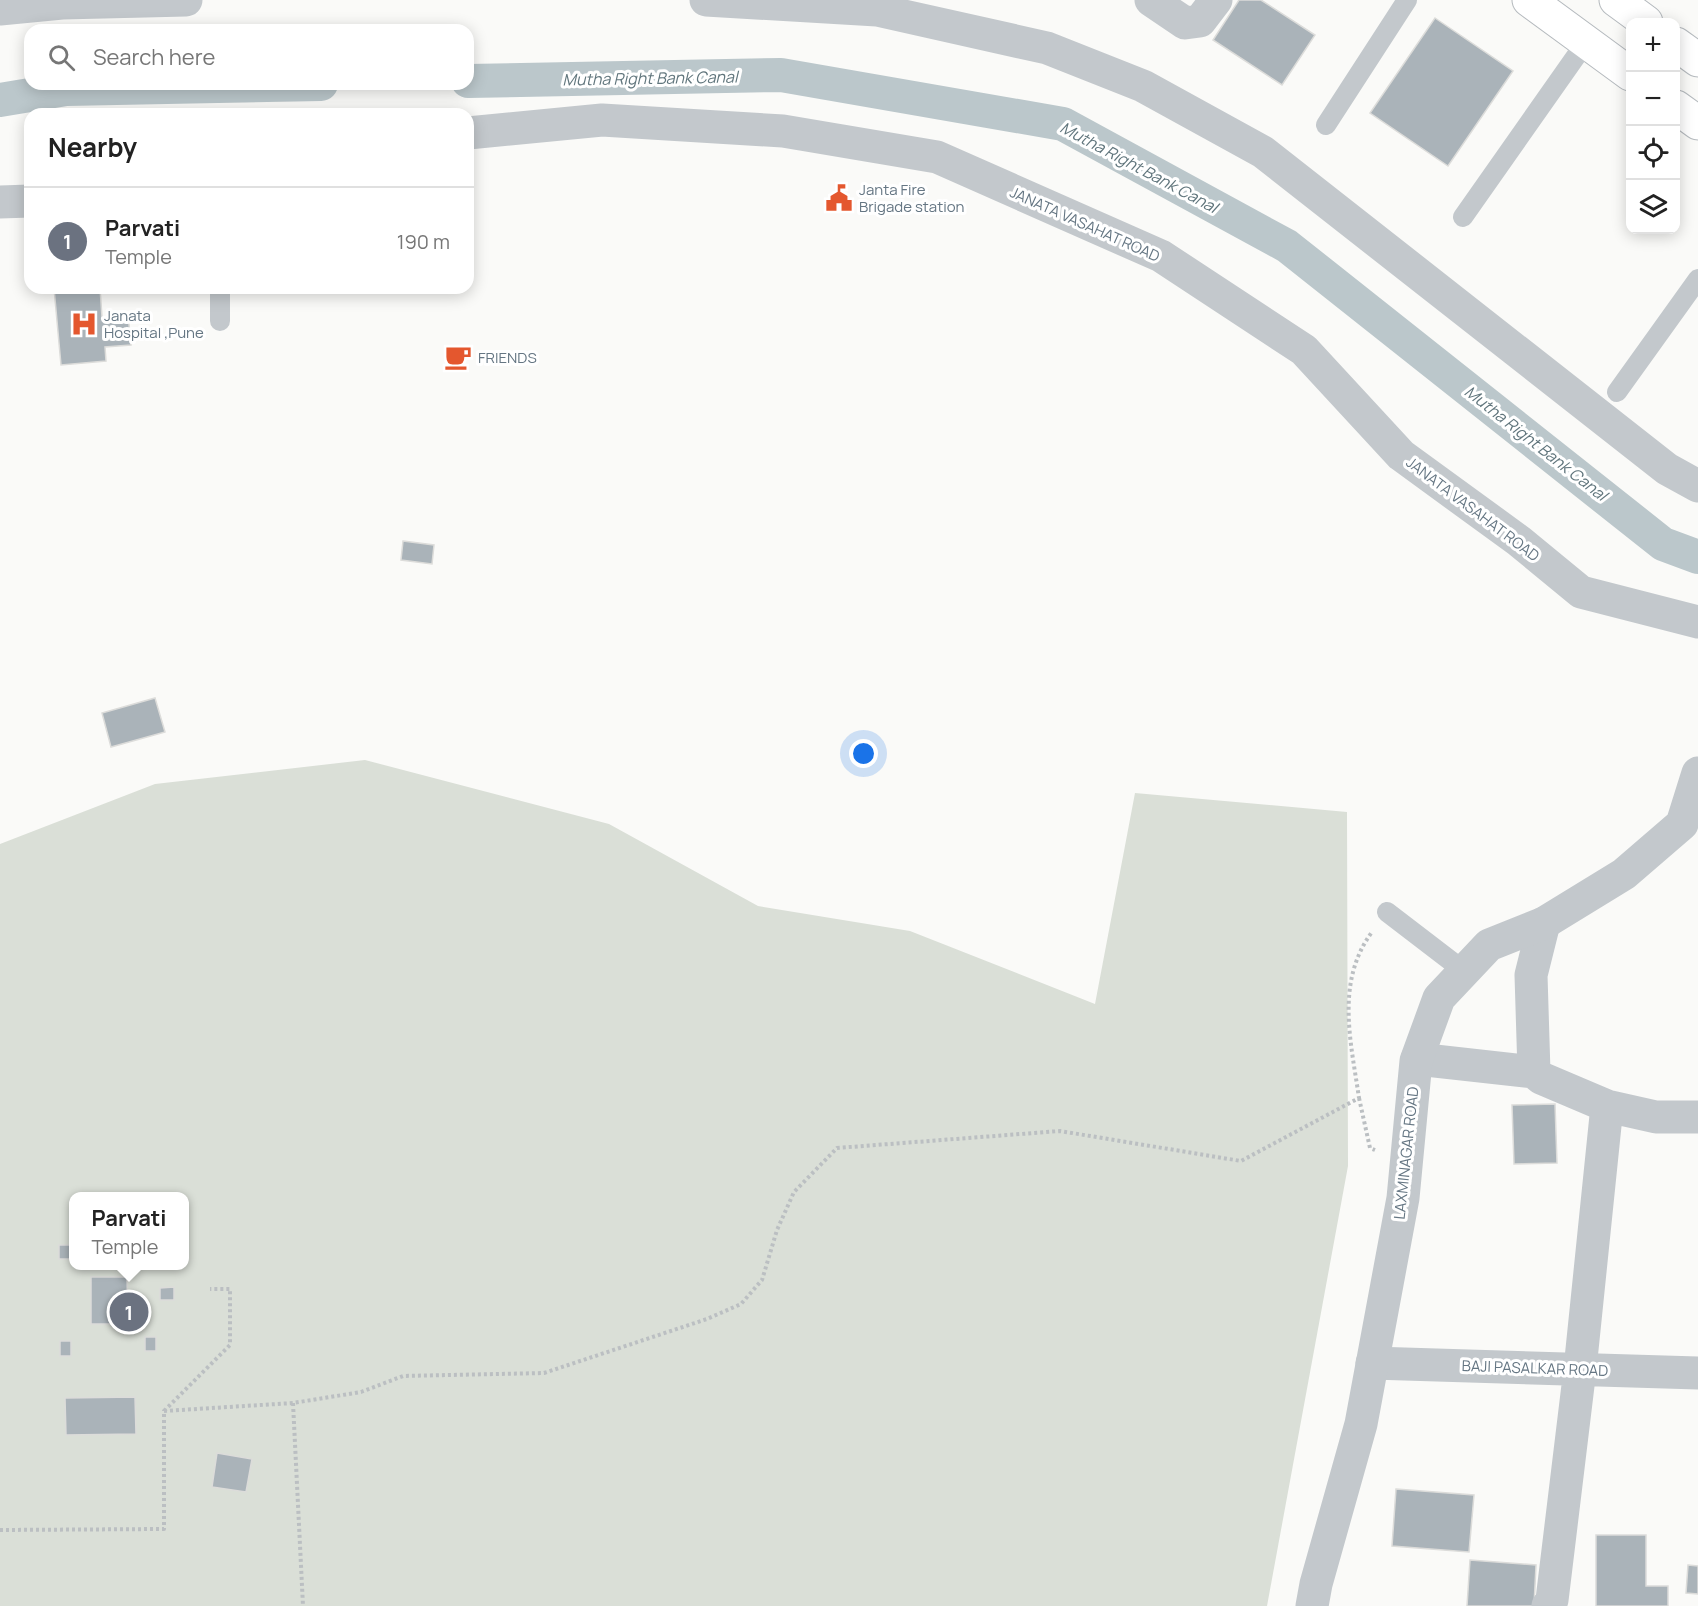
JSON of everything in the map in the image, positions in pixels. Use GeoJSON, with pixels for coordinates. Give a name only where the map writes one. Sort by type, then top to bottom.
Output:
{"type":"FeatureCollection","features":[{"type":"Feature","properties":{"kind":"main road"},"geometry":{"type":"LineString","coordinates":[[1529,0],[1627,72]]}},
{"type":"Feature","properties":{"kind":"main road"},"geometry":{"type":"LineString","coordinates":[[1616,0],[1641,18]]}},
{"type":"Feature","properties":{"kind":"main road"},"geometry":{"type":"LineString","coordinates":[[1680,47],[1698,60]]}},
{"type":"Feature","properties":{"kind":"main road"},"geometry":{"type":"LineString","coordinates":[[1680,110],[1698,123]]}},
{"type":"Feature","properties":{"kind":"street"},"geometry":{"type":"LineString","coordinates":[[0,9],[62,3],[186,0]]}},
{"type":"Feature","properties":{"kind":"street"},"geometry":{"type":"LineString","coordinates":[[706,0],[877,10],[1047,48],[1143,86],[1263,152],[1667,469],[1698,486]]}},
{"type":"Feature","properties":{"kind":"street"},"geometry":{"type":"LineString","coordinates":[[1151,0],[1185,23],[1200,21],[1216,0]]}},
{"type":"Feature","properties":{"kind":"street","name":"JANATA VASAHAT ROAD"},"geometry":{"type":"LineString","coordinates":[[474,132],[602,120],[783,131],[937,157],[1161,256],[1304,350],[1401,455],[1519,541],[1581,592],[1698,621]]}},
{"type":"Feature","properties":{"kind":"street"},"geometry":{"type":"LineString","coordinates":[[0,202],[24,201]]}},
{"type":"Feature","properties":{"kind":"street"},"geometry":{"type":"LineString","coordinates":[[1690,827],[1698,773]]}},
{"type":"Feature","properties":{"kind":"street","name":"LAXMINAGAR ROAD"},"geometry":{"type":"LineString","coordinates":[[1313,1606],[1316,1584],[1361,1424],[1403,1198],[1418,1059],[1439,998],[1489,945],[1544,923],[1624,874],[1690,827]]}},
{"type":"Feature","properties":{"kind":"street"},"geometry":{"type":"LineString","coordinates":[[1534,1072],[1531,975],[1544,923]]}},
{"type":"Feature","properties":{"kind":"street"},"geometry":{"type":"LineString","coordinates":[[1418,1059],[1534,1072],[1541,1078],[1607,1106],[1656,1117],[1698,1117]]}},
{"type":"Feature","properties":{"kind":"street"},"geometry":{"type":"LineString","coordinates":[[1548,1606],[1552,1600],[1580,1369],[1607,1106]]}},
{"type":"Feature","properties":{"kind":"street","name":"BAJI PASALKAR ROAD"},"geometry":{"type":"LineString","coordinates":[[1372,1363],[1698,1373]]}},
{"type":"Feature","properties":{"kind":"lane"},"geometry":{"type":"LineString","coordinates":[[1326,125],[1407,0]]}},
{"type":"Feature","properties":{"kind":"lane"},"geometry":{"type":"LineString","coordinates":[[1463,217],[1586,42]]}},
{"type":"Feature","properties":{"kind":"lane"},"geometry":{"type":"LineString","coordinates":[[1617,392],[1698,279]]}},
{"type":"Feature","properties":{"kind":"lane"},"geometry":{"type":"LineString","coordinates":[[220,294],[220,321]]}},
{"type":"Feature","properties":{"kind":"lane"},"geometry":{"type":"LineString","coordinates":[[1387,912],[1464,971]]}},
{"type":"Feature","properties":{"kind":"path"},"geometry":{"type":"LineString","coordinates":[[1367,939],[1352,973],[1347,1015],[1359,1098],[1370,1148]]}},
{"type":"Feature","properties":{"kind":"path"},"geometry":{"type":"LineString","coordinates":[[164,1411],[293,1403],[361,1392],[403,1376],[544,1373],[707,1319],[741,1304],[762,1280],[777,1230],[794,1192],[837,1148],[1060,1131],[1241,1161],[1359,1098]]}},
{"type":"Feature","properties":{"kind":"path"},"geometry":{"type":"LineString","coordinates":[[0,1530],[164,1529],[164,1411],[230,1345],[230,1289],[210,1289]]}},
{"type":"Feature","properties":{"kind":"path"},"geometry":{"type":"LineString","coordinates":[[293,1403],[303,1606]]}},
{"type":"Feature","properties":{"kind":"shaded area"},"geometry":{"type":"Polygon","coordinates":[[[365,760],[609,824],[758,906],[910,931],[1095,1004],[1135,793],[1347,812],[1348,1166],[1267,1606],[0,1606],[0,844],[155,784],[365,760]]]}},
{"type":"Feature","properties":{"kind":"building"},"geometry":{"type":"Polygon","coordinates":[[[1239,0],[1261,0],[1315,35],[1282,85],[1213,40],[1239,0]]]}},
{"type":"Feature","properties":{"kind":"building"},"geometry":{"type":"Polygon","coordinates":[[[1435,18],[1513,71],[1448,166],[1370,113],[1435,18]]]}},
{"type":"Feature","properties":{"kind":"building"},"geometry":{"type":"Polygon","coordinates":[[[55,294],[100,294],[102,317],[128,314],[131,345],[105,347],[106,361],[61,365],[55,294]]]}},
{"type":"Feature","properties":{"kind":"building"},"geometry":{"type":"Polygon","coordinates":[[[403,541],[434,545],[432,564],[401,560],[403,541]]]}},
{"type":"Feature","properties":{"kind":"building"},"geometry":{"type":"Polygon","coordinates":[[[155,698],[165,732],[111,747],[102,713],[155,698]]]}},
{"type":"Feature","properties":{"kind":"building"},"geometry":{"type":"Polygon","coordinates":[[[1555,1104],[1557,1163],[1514,1164],[1512,1105],[1555,1104]]]}},
{"type":"Feature","properties":{"kind":"building"},"geometry":{"type":"Polygon","coordinates":[[[59,1245],[69,1245],[69,1259],[59,1259],[59,1245]]]}},
{"type":"Feature","properties":{"kind":"building"},"geometry":{"type":"Polygon","coordinates":[[[91,1277],[127,1277],[128,1324],[91,1324],[91,1277]]]}},
{"type":"Feature","properties":{"kind":"building"},"geometry":{"type":"Polygon","coordinates":[[[174,1287],[174,1300],[160,1300],[160,1288],[174,1287]]]}},
{"type":"Feature","properties":{"kind":"building"},"geometry":{"type":"Polygon","coordinates":[[[145,1337],[156,1337],[156,1351],[145,1351],[145,1337]]]}},
{"type":"Feature","properties":{"kind":"building"},"geometry":{"type":"Polygon","coordinates":[[[60,1341],[71,1341],[71,1356],[60,1356],[60,1341]]]}},
{"type":"Feature","properties":{"kind":"building"},"geometry":{"type":"Polygon","coordinates":[[[135,1397],[136,1434],[66,1435],[65,1398],[135,1397]]]}},
{"type":"Feature","properties":{"kind":"building"},"geometry":{"type":"Polygon","coordinates":[[[217,1453],[252,1459],[246,1492],[212,1487],[217,1453]]]}},
{"type":"Feature","properties":{"kind":"building"},"geometry":{"type":"Polygon","coordinates":[[[1396,1489],[1474,1495],[1469,1552],[1392,1546],[1396,1489]]]}},
{"type":"Feature","properties":{"kind":"building"},"geometry":{"type":"Polygon","coordinates":[[[1596,1535],[1646,1535],[1646,1586],[1668,1586],[1668,1606],[1596,1606],[1596,1535]]]}},
{"type":"Feature","properties":{"kind":"building"},"geometry":{"type":"Polygon","coordinates":[[[1470,1560],[1536,1565],[1534,1606],[1467,1606],[1470,1560]]]}},
{"type":"Feature","properties":{"kind":"building"},"geometry":{"type":"Polygon","coordinates":[[[1688,1565],[1698,1566],[1698,1594],[1686,1593],[1688,1565]]]}},
{"type":"Feature","properties":{"kind":"waterway","name":"Mutha Right Bank Canal"},"geometry":{"type":"LineString","coordinates":[[474,81],[781,75],[1063,124],[1287,246],[1663,544],[1698,557]]}},
{"type":"Feature","properties":{"kind":"waterway","name":"Mutha Right Bank Canal"},"geometry":{"type":"LineString","coordinates":[[0,100],[60,90]]}},
{"type":"Feature","properties":{"kind":"place","name":"Janta Fire Brigade station"},"geometry":{"type":"Point","coordinates":[839,198]}},
{"type":"Feature","properties":{"kind":"place","name":"Janata Hospital ,Pune"},"geometry":{"type":"Point","coordinates":[84,324]}},
{"type":"Feature","properties":{"kind":"place","name":"FRIENDS"},"geometry":{"type":"Point","coordinates":[458,357]}},
{"type":"Feature","properties":{"kind":"place","name":"Parvati"},"geometry":{"type":"Point","coordinates":[129,1312]}}]}
